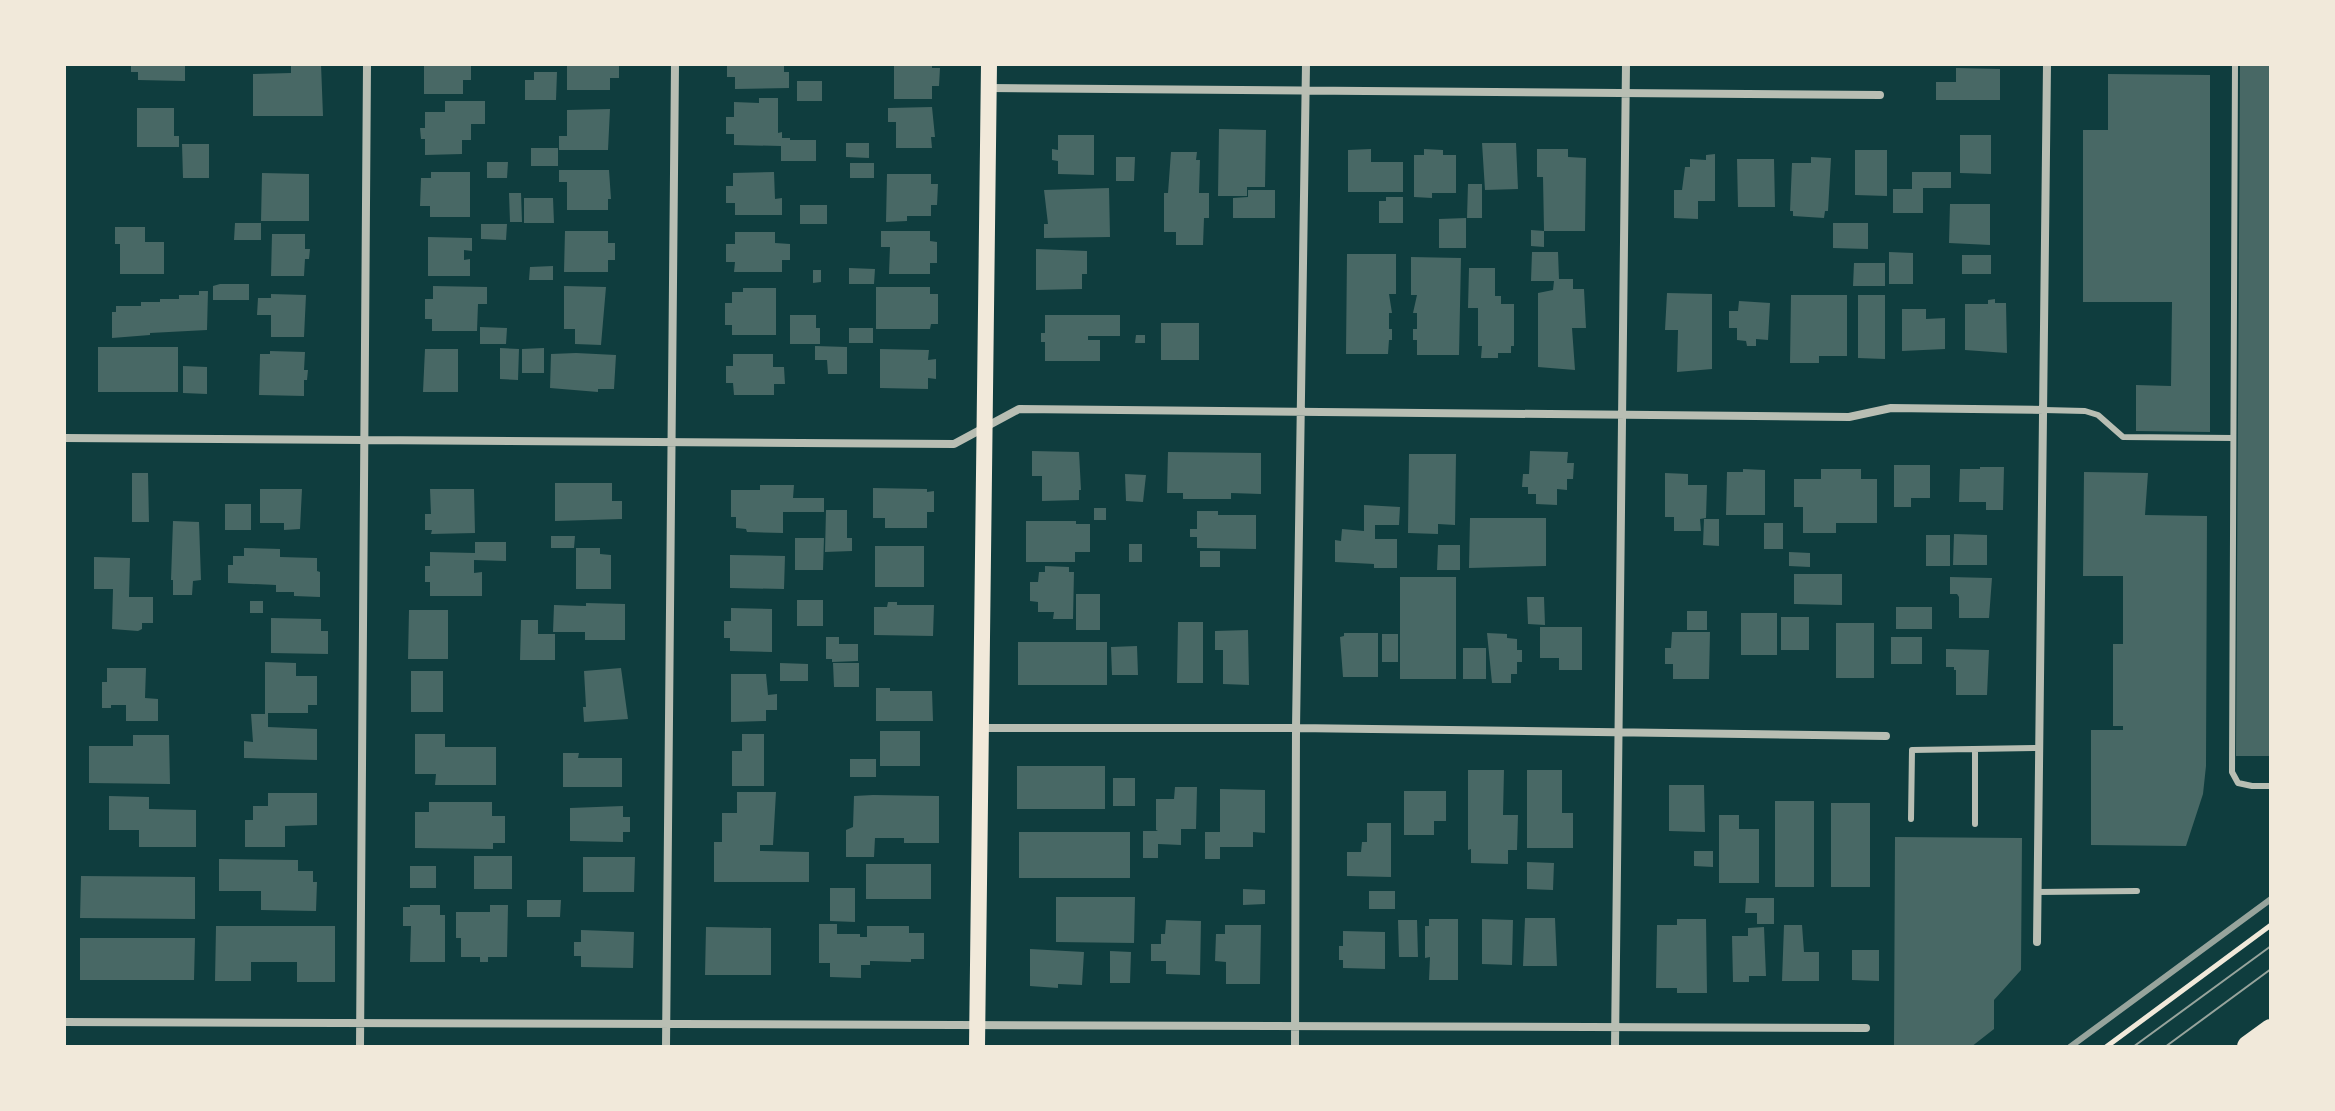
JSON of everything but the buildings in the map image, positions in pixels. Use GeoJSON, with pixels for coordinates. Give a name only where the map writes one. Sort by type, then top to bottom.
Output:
{"type":"FeatureCollection","features":[{"type":"Feature","properties":{"kind":"highway"},"geometry":{"type":"LineString","coordinates":[[2249,1047],[2271,1031]]}},
{"type":"Feature","properties":{"kind":"main road"},"geometry":{"type":"LineString","coordinates":[[977,1047],[989,64]]}},
{"type":"Feature","properties":{"kind":"street"},"geometry":{"type":"LineString","coordinates":[[360,1047],[367,64]]}},
{"type":"Feature","properties":{"kind":"street"},"geometry":{"type":"LineString","coordinates":[[666,1047],[675,64]]}},
{"type":"Feature","properties":{"kind":"street"},"geometry":{"type":"LineString","coordinates":[[1295,1047],[1296,728],[1306,64]]}},
{"type":"Feature","properties":{"kind":"street"},"geometry":{"type":"LineString","coordinates":[[1615,1047],[1626,64]]}},
{"type":"Feature","properties":{"kind":"street"},"geometry":{"type":"LineString","coordinates":[[2037,942],[2047,64]]}},
{"type":"Feature","properties":{"kind":"street"},"geometry":{"type":"LineString","coordinates":[[988,88],[1880,95]]}},
{"type":"Feature","properties":{"kind":"street"},"geometry":{"type":"LineString","coordinates":[[64,438],[954,444],[1019,409],[1849,417],[1891,408],[2044,410]]}},
{"type":"Feature","properties":{"kind":"street"},"geometry":{"type":"LineString","coordinates":[[982,728],[1296,728],[1886,736]]}},
{"type":"Feature","properties":{"kind":"street"},"geometry":{"type":"LineString","coordinates":[[64,1022],[1866,1028]]}},
{"type":"Feature","properties":{"kind":"lane"},"geometry":{"type":"LineString","coordinates":[[2235,64],[2232,772],[2238,783],[2271,786]]}},
{"type":"Feature","properties":{"kind":"lane"},"geometry":{"type":"LineString","coordinates":[[2044,410],[2085,411],[2098,415],[2123,437],[2233,438]]}},
{"type":"Feature","properties":{"kind":"lane"},"geometry":{"type":"LineString","coordinates":[[1911,819],[1912,750],[2039,748]]}},
{"type":"Feature","properties":{"kind":"lane"},"geometry":{"type":"LineString","coordinates":[[1975,749],[1975,824]]}},
{"type":"Feature","properties":{"kind":"lane"},"geometry":{"type":"LineString","coordinates":[[2037,892],[2137,891]]}},
{"type":"Feature","properties":{"kind":"path"},"geometry":{"type":"LineString","coordinates":[[2106,1047],[2271,925]]}},
{"type":"Feature","properties":{"kind":"tram line"},"geometry":{"type":"LineString","coordinates":[[2133,1047],[2271,946]]}},
{"type":"Feature","properties":{"kind":"tram line"},"geometry":{"type":"LineString","coordinates":[[2165,1047],[2271,969]]}},
{"type":"Feature","properties":{"kind":"railway"},"geometry":{"type":"LineString","coordinates":[[2070,1047],[2271,899]]}}]}
